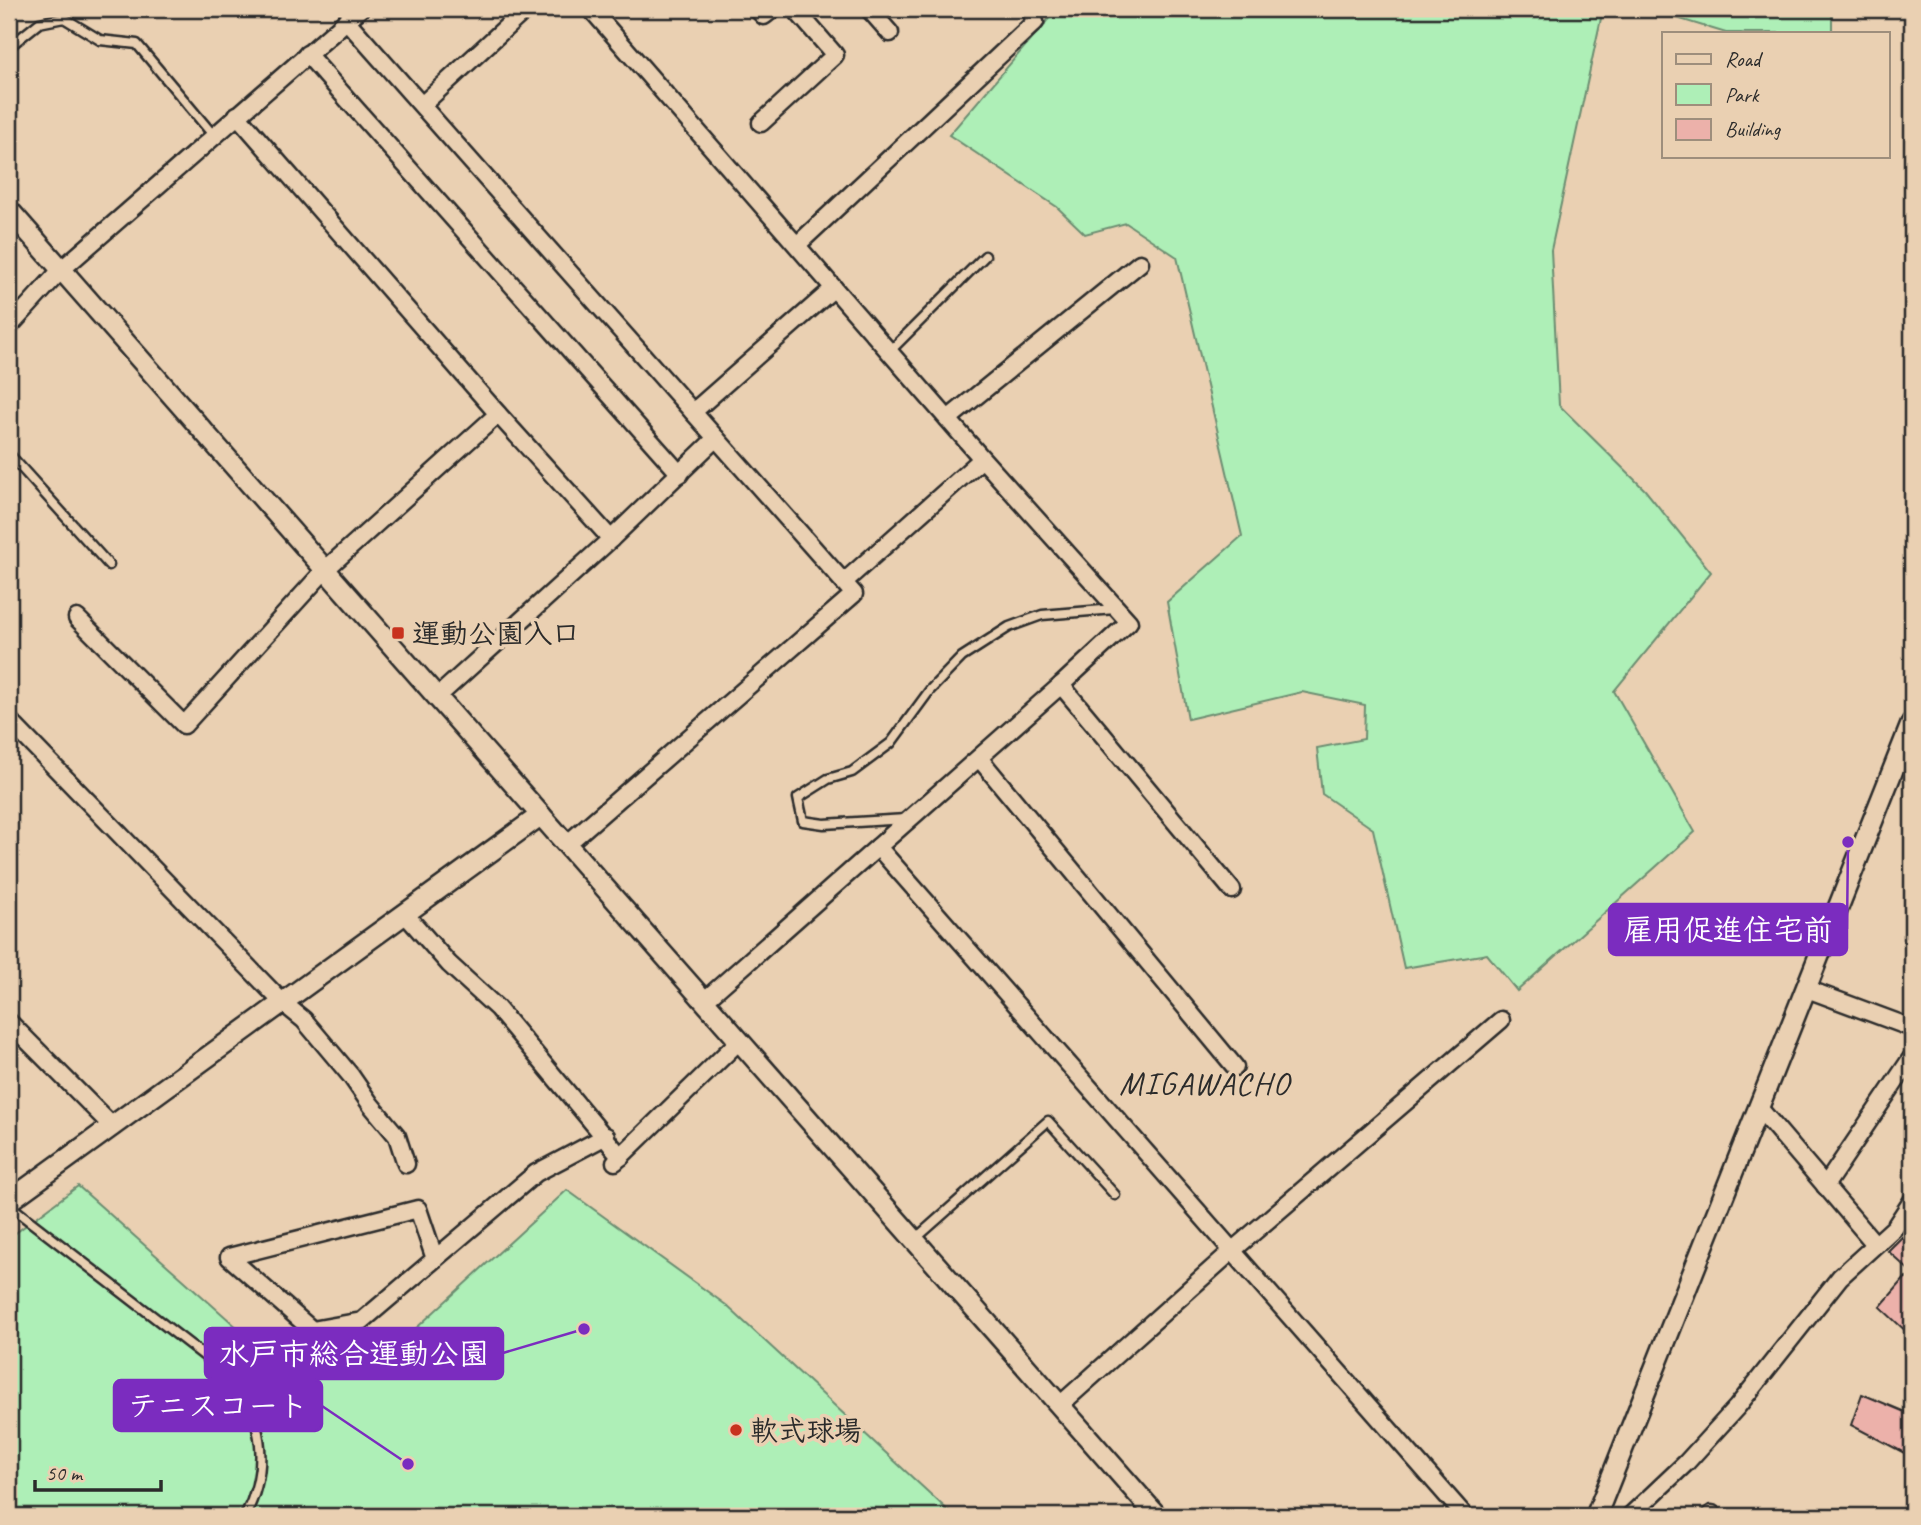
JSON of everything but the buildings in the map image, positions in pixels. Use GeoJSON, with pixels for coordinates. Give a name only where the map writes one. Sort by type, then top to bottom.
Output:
{"type":"FeatureCollection","features":[{"type":"Feature","properties":{"kind":"street"},"geometry":{"type":"LineString","coordinates":[[9,327],[61,270],[360,9]]}},
{"type":"Feature","properties":{"kind":"street"},"geometry":{"type":"LineString","coordinates":[[422,105],[526,9]]}},
{"type":"Feature","properties":{"kind":"street"},"geometry":{"type":"LineString","coordinates":[[591,9],[982,459],[1129,622],[705,1000]]}},
{"type":"Feature","properties":{"kind":"street"},"geometry":{"type":"LineString","coordinates":[[757,9],[764,16],[772,9]]}},
{"type":"Feature","properties":{"kind":"street"},"geometry":{"type":"LineString","coordinates":[[761,123],[835,55],[795,9]]}},
{"type":"Feature","properties":{"kind":"street"},"geometry":{"type":"LineString","coordinates":[[869,9],[890,33]]}},
{"type":"Feature","properties":{"kind":"street"},"geometry":{"type":"LineString","coordinates":[[797,245],[1035,22],[1030,9]]}},
{"type":"Feature","properties":{"kind":"street"},"geometry":{"type":"LineString","coordinates":[[346,20],[853,593],[567,844]]}},
{"type":"Feature","properties":{"kind":"street"},"geometry":{"type":"LineString","coordinates":[[307,54],[680,474]]}},
{"type":"Feature","properties":{"kind":"street"},"geometry":{"type":"LineString","coordinates":[[237,115],[611,539]]}},
{"type":"Feature","properties":{"kind":"street"},"geometry":{"type":"LineString","coordinates":[[9,210],[1157,1516]]}},
{"type":"Feature","properties":{"kind":"street"},"geometry":{"type":"LineString","coordinates":[[948,419],[1140,263]]}},
{"type":"Feature","properties":{"kind":"street"},"geometry":{"type":"LineString","coordinates":[[693,412],[834,288]]}},
{"type":"Feature","properties":{"kind":"street"},"geometry":{"type":"LineString","coordinates":[[77,618],[184,726],[326,570],[498,414]]}},
{"type":"Feature","properties":{"kind":"street"},"geometry":{"type":"LineString","coordinates":[[437,697],[611,539],[716,438]]}},
{"type":"Feature","properties":{"kind":"street"},"geometry":{"type":"LineString","coordinates":[[844,582],[982,459]]}},
{"type":"Feature","properties":{"kind":"street"},"geometry":{"type":"LineString","coordinates":[[1061,685],[1232,890]]}},
{"type":"Feature","properties":{"kind":"street"},"geometry":{"type":"LineString","coordinates":[[9,720],[283,1003],[304,1020],[397,1136],[406,1164]]}},
{"type":"Feature","properties":{"kind":"street"},"geometry":{"type":"LineString","coordinates":[[1596,1516],[1912,722]]}},
{"type":"Feature","properties":{"kind":"street"},"geometry":{"type":"LineString","coordinates":[[979,758],[1235,1067]]}},
{"type":"Feature","properties":{"kind":"street"},"geometry":{"type":"LineString","coordinates":[[9,1203],[541,815]]}},
{"type":"Feature","properties":{"kind":"street"},"geometry":{"type":"LineString","coordinates":[[878,846],[1465,1516]]}},
{"type":"Feature","properties":{"kind":"street"},"geometry":{"type":"LineString","coordinates":[[405,914],[449,964],[497,1008],[606,1136],[618,1159],[739,1041]]}},
{"type":"Feature","properties":{"kind":"street"},"geometry":{"type":"LineString","coordinates":[[1807,989],[1912,1028]]}},
{"type":"Feature","properties":{"kind":"street"},"geometry":{"type":"LineString","coordinates":[[1060,1405],[1233,1250],[1501,1020]]}},
{"type":"Feature","properties":{"kind":"street"},"geometry":{"type":"LineString","coordinates":[[9,1022],[113,1127]]}},
{"type":"Feature","properties":{"kind":"street"},"geometry":{"type":"LineString","coordinates":[[1825,1186],[1912,1057]]}},
{"type":"Feature","properties":{"kind":"street"},"geometry":{"type":"LineString","coordinates":[[1759,1108],[1875,1244]]}},
{"type":"Feature","properties":{"kind":"street"},"geometry":{"type":"LineString","coordinates":[[435,1259],[418,1209],[229,1257],[312,1330],[362,1321],[435,1259],[536,1172],[606,1136]]}},
{"type":"Feature","properties":{"kind":"street"},"geometry":{"type":"LineString","coordinates":[[1630,1516],[1686,1463],[1737,1407],[1840,1277],[1895,1227],[1912,1201]]}},
{"type":"Feature","properties":{"kind":"lane"},"geometry":{"type":"LineString","coordinates":[[9,47],[39,23],[64,18],[100,40],[137,44],[214,136]]}},
{"type":"Feature","properties":{"kind":"lane"},"geometry":{"type":"LineString","coordinates":[[889,352],[985,256]]}},
{"type":"Feature","properties":{"kind":"lane"},"geometry":{"type":"LineString","coordinates":[[9,454],[110,565]]}},
{"type":"Feature","properties":{"kind":"lane"},"geometry":{"type":"LineString","coordinates":[[909,819],[824,824],[803,821],[799,798],[828,779],[852,772],[891,743],[930,690],[962,657],[1009,627],[1042,615],[1117,609]]}},
{"type":"Feature","properties":{"kind":"lane"},"geometry":{"type":"LineString","coordinates":[[914,1240],[1048,1121],[1115,1195]]}},
{"type":"Feature","properties":{"kind":"lane"},"geometry":{"type":"LineString","coordinates":[[9,1203],[233,1378],[247,1398],[258,1425],[260,1442],[261,1468],[254,1500],[245,1516]]}},
{"type":"Feature","properties":{"kind":"green space"},"geometry":{"type":"Polygon","coordinates":[[[1057,9],[1603,9],[1551,250],[1559,405],[1645,490],[1711,572],[1614,691],[1695,832],[1517,991],[1487,954],[1404,968],[1373,829],[1322,794],[1317,748],[1364,739],[1365,705],[1302,692],[1188,719],[1167,602],[1242,536],[1177,257],[1126,223],[1085,234],[1057,207],[949,135],[1057,9]]]}},
{"type":"Feature","properties":{"kind":"green space"},"geometry":{"type":"Polygon","coordinates":[[[1688,9],[1832,9],[1832,32],[1723,32],[1670,16],[1688,9]]]}},
{"type":"Feature","properties":{"kind":"green space"},"geometry":{"type":"Polygon","coordinates":[[[78,1186],[266,1353],[363,1377],[567,1190],[726,1305],[954,1516],[9,1516],[9,1238],[78,1186]]]}},
{"type":"Feature","properties":{"kind":"place","name":"運動公園入口"},"geometry":{"type":"Point","coordinates":[398,633]}},
{"type":"Feature","properties":{"kind":"place","name":"雇用促進住宅前"},"geometry":{"type":"Point","coordinates":[1848,842]}},
{"type":"Feature","properties":{"kind":"place","name":"水戸市総合運動公園"},"geometry":{"type":"Point","coordinates":[584,1329]}},
{"type":"Feature","properties":{"kind":"place","name":"軟式球場"},"geometry":{"type":"Point","coordinates":[736,1430]}},
{"type":"Feature","properties":{"kind":"place","name":"テニスコート"},"geometry":{"type":"Point","coordinates":[408,1464]}},
{"type":"Feature","properties":{"kind":"district","name":"MIGAWACHO"},"geometry":{"type":"Point","coordinates":[1205,1083]}}]}
